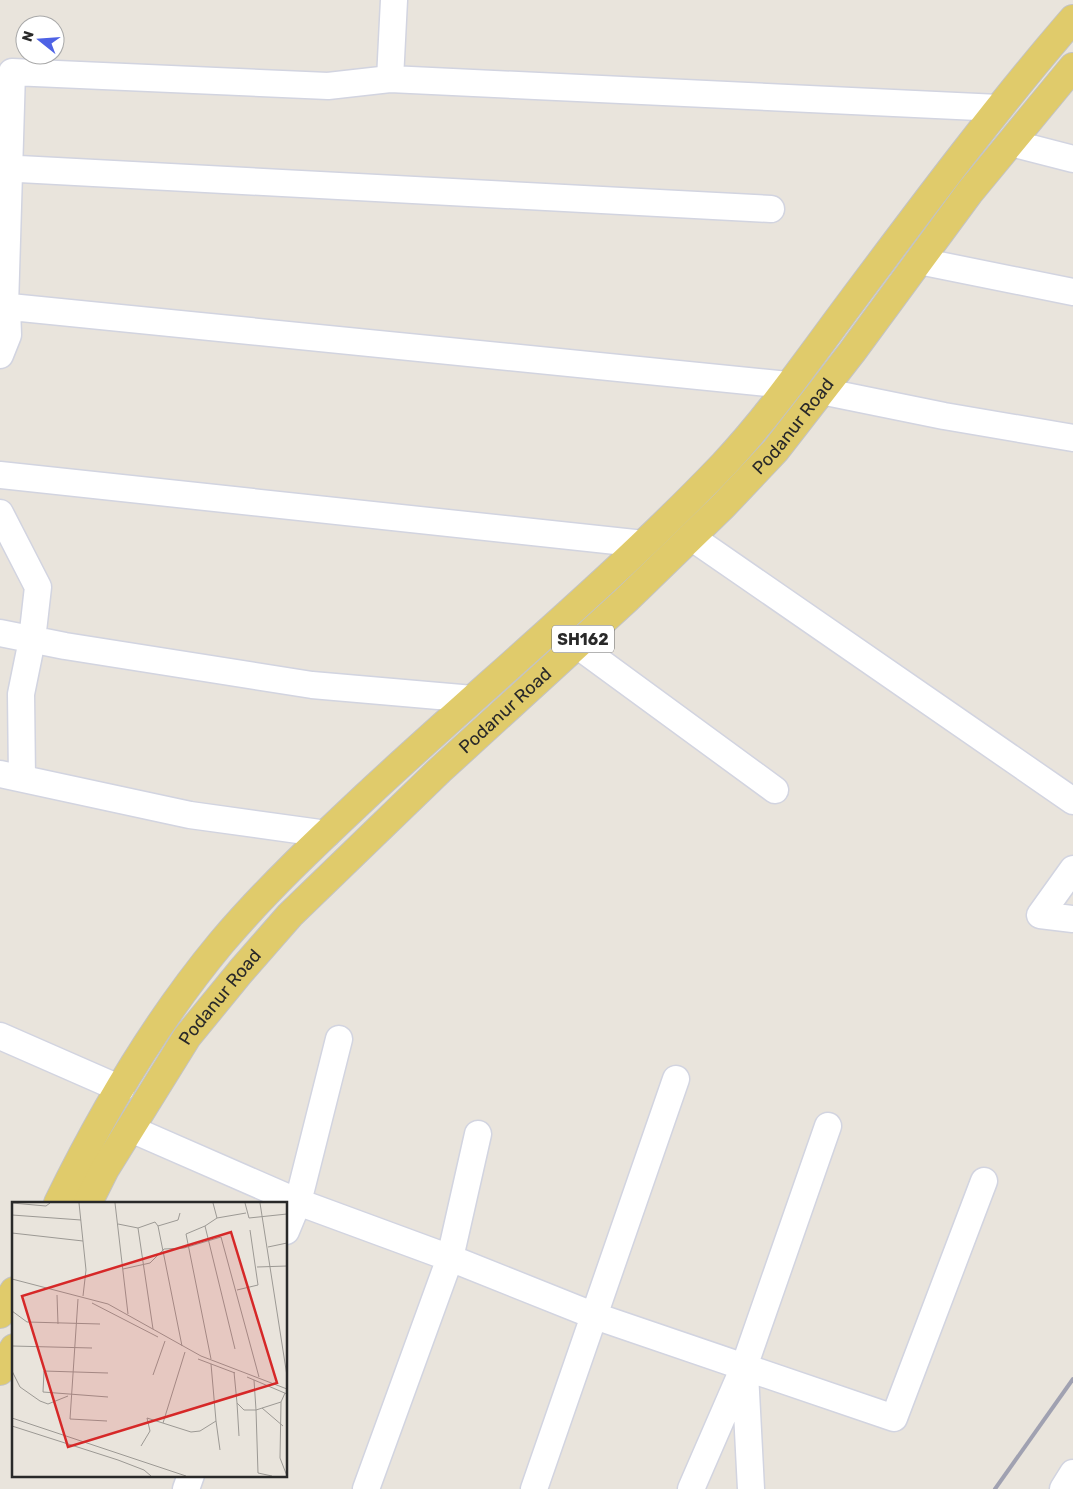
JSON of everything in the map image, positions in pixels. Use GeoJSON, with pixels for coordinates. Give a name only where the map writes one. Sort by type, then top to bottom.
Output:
{"type":"FeatureCollection","features":[{"type":"Feature","properties":{"kind":"main road"},"geometry":{"type":"LineString","coordinates":[[58,1202],[85,1147],[121,1089],[165,1019],[220,944],[287,870],[644,544],[744,443],[999,108],[1073,19]]}},
{"type":"Feature","properties":{"kind":"main road","name":"Podanur Road"},"geometry":{"type":"LineString","coordinates":[[88,1202],[105,1169],[187,1037],[240,971],[290,915],[440,770],[691,537],[775,451],[969,193],[1073,67]]}},
{"type":"Feature","properties":{"kind":"main road"},"geometry":{"type":"LineString","coordinates":[[0,1314],[12,1294]]}},
{"type":"Feature","properties":{"kind":"main road"},"geometry":{"type":"LineString","coordinates":[[0,1371],[12,1351]]}},
{"type":"Feature","properties":{"kind":"street"},"geometry":{"type":"LineString","coordinates":[[390,79],[394,0]]}},
{"type":"Feature","properties":{"kind":"street"},"geometry":{"type":"LineString","coordinates":[[3,306],[4,168],[12,72],[328,86],[390,79],[999,108]]}},
{"type":"Feature","properties":{"kind":"street"},"geometry":{"type":"LineString","coordinates":[[1010,143],[1073,159]]}},
{"type":"Feature","properties":{"kind":"street"},"geometry":{"type":"LineString","coordinates":[[4,168],[770,209]]}},
{"type":"Feature","properties":{"kind":"street"},"geometry":{"type":"LineString","coordinates":[[919,261],[1073,292]]}},
{"type":"Feature","properties":{"kind":"street"},"geometry":{"type":"LineString","coordinates":[[3,306],[788,385]]}},
{"type":"Feature","properties":{"kind":"street"},"geometry":{"type":"LineString","coordinates":[[0,355],[8,335],[7,307],[3,306]]}},
{"type":"Feature","properties":{"kind":"street"},"geometry":{"type":"LineString","coordinates":[[821,391],[944,416],[1073,438]]}},
{"type":"Feature","properties":{"kind":"street"},"geometry":{"type":"LineString","coordinates":[[0,475],[644,544]]}},
{"type":"Feature","properties":{"kind":"street"},"geometry":{"type":"LineString","coordinates":[[0,513],[38,587],[32,640],[21,694],[11,776],[190,815],[327,834]]}},
{"type":"Feature","properties":{"kind":"street"},"geometry":{"type":"LineString","coordinates":[[691,537],[1073,801]]}},
{"type":"Feature","properties":{"kind":"street"},"geometry":{"type":"LineString","coordinates":[[0,633],[32,640],[312,685],[473,699]]}},
{"type":"Feature","properties":{"kind":"street"},"geometry":{"type":"LineString","coordinates":[[576,645],[775,790]]}},
{"type":"Feature","properties":{"kind":"street"},"geometry":{"type":"LineString","coordinates":[[1073,869],[1040,915],[1073,918]]}},
{"type":"Feature","properties":{"kind":"street"},"geometry":{"type":"LineString","coordinates":[[0,1036],[121,1089]]}},
{"type":"Feature","properties":{"kind":"street"},"geometry":{"type":"LineString","coordinates":[[288,1226],[298,1202],[339,1039]]}},
{"type":"Feature","properties":{"kind":"street"},"geometry":{"type":"LineString","coordinates":[[534,1489],[596,1316],[676,1080]]}},
{"type":"Feature","properties":{"kind":"street"},"geometry":{"type":"LineString","coordinates":[[691,1489],[744,1367],[828,1126]]}},
{"type":"Feature","properties":{"kind":"street"},"geometry":{"type":"LineString","coordinates":[[130,1129],[298,1202],[450,1258],[596,1316],[894,1418],[984,1181]]}},
{"type":"Feature","properties":{"kind":"street"},"geometry":{"type":"LineString","coordinates":[[366,1489],[450,1258],[478,1134]]}},
{"type":"Feature","properties":{"kind":"street"},"geometry":{"type":"LineString","coordinates":[[744,1367],[751,1489]]}},
{"type":"Feature","properties":{"kind":"street"},"geometry":{"type":"LineString","coordinates":[[1063,1489],[1073,1473]]}},
{"type":"Feature","properties":{"kind":"street"},"geometry":{"type":"LineString","coordinates":[[186,1489],[192,1476]]}},
{"type":"Feature","properties":{"kind":"railway"},"geometry":{"type":"LineString","coordinates":[[995,1489],[1073,1379]]}}]}
